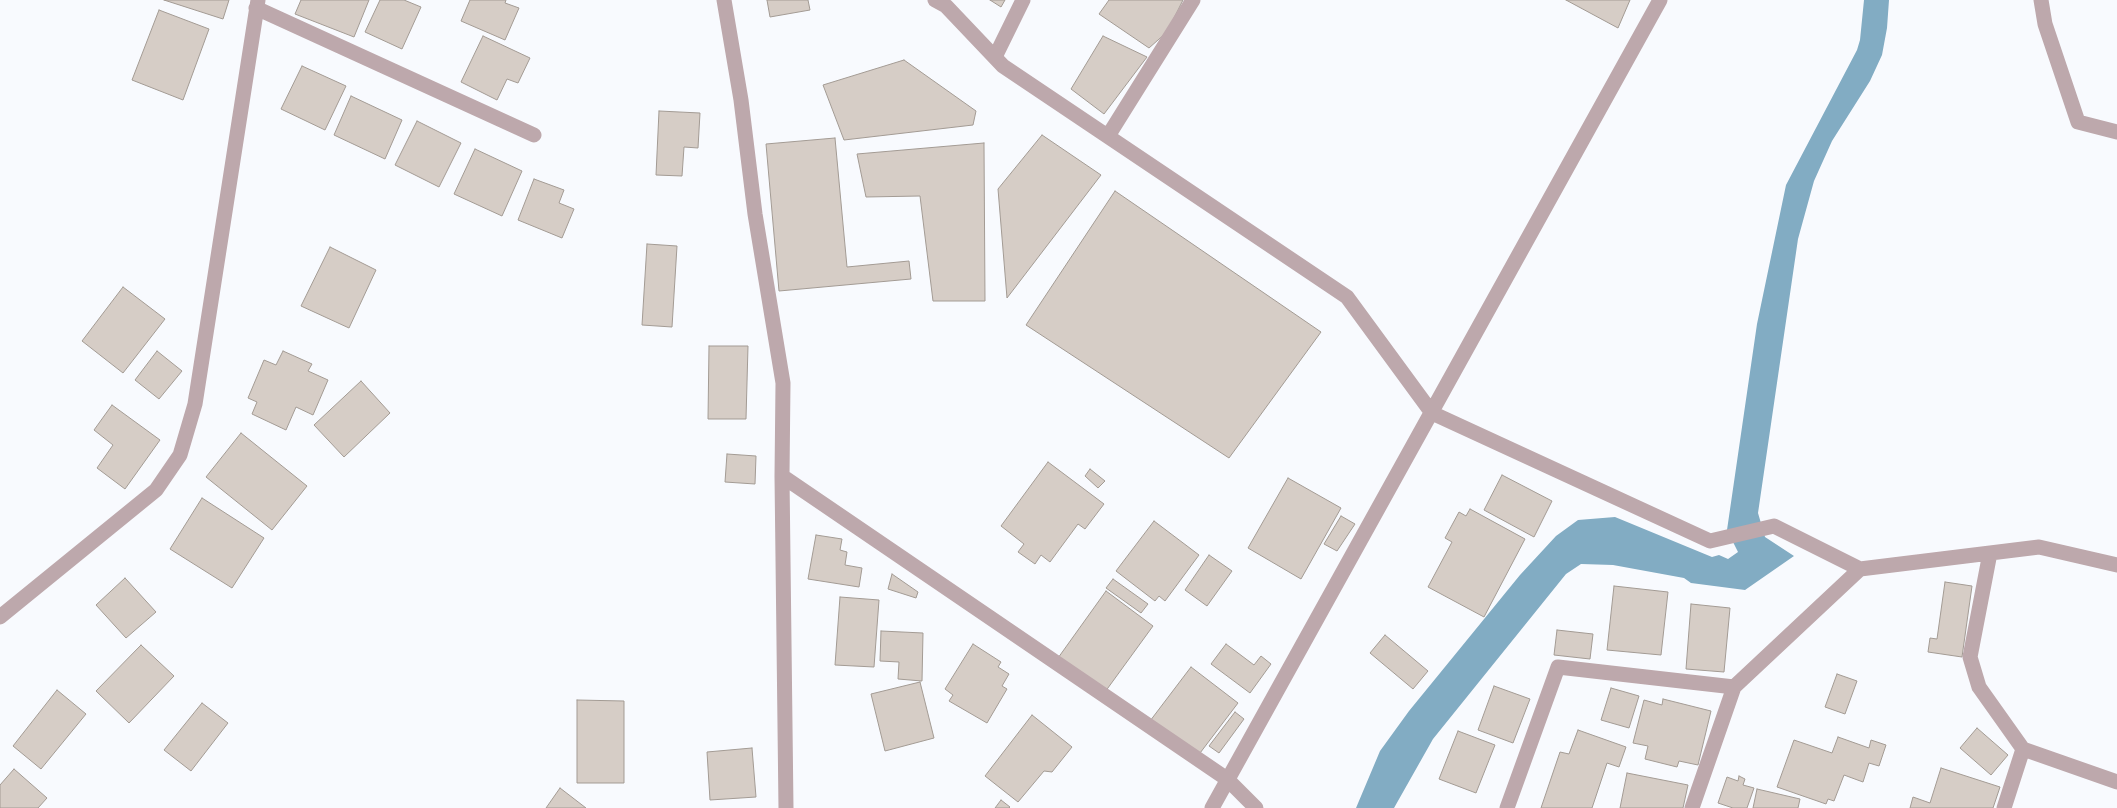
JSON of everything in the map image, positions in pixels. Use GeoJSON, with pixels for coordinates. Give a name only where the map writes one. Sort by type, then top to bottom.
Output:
{"type":"FeatureCollection","features":[{"type":"Feature","properties":{"kind":"street"},"geometry":{"type":"LineString","coordinates":[[724,0],[742,100],[755,214],[783,383],[782,476],[786,808]]}},
{"type":"Feature","properties":{"kind":"street"},"geometry":{"type":"LineString","coordinates":[[935,0],[946,6],[1004,66],[1347,297],[1432,413],[1710,541],[1774,526],[1860,569],[2039,547],[2117,565]]}},
{"type":"Feature","properties":{"kind":"street"},"geometry":{"type":"LineString","coordinates":[[995,57],[1023,0]]}},
{"type":"Feature","properties":{"kind":"street"},"geometry":{"type":"LineString","coordinates":[[1108,136],[1193,0]]}},
{"type":"Feature","properties":{"kind":"street"},"geometry":{"type":"LineString","coordinates":[[1212,808],[1226,779],[1432,413],[1660,0]]}},
{"type":"Feature","properties":{"kind":"street"},"geometry":{"type":"LineString","coordinates":[[2041,0],[2045,24],[2078,122],[2117,132]]}},
{"type":"Feature","properties":{"kind":"street"},"geometry":{"type":"LineString","coordinates":[[0,617],[156,490],[180,455],[196,404],[257,4],[534,135]]}},
{"type":"Feature","properties":{"kind":"street"},"geometry":{"type":"LineString","coordinates":[[782,476],[1226,779],[1256,808]]}},
{"type":"Feature","properties":{"kind":"street"},"geometry":{"type":"LineString","coordinates":[[1990,553],[1970,657],[1979,687],[2023,748],[2117,782]]}},
{"type":"Feature","properties":{"kind":"street"},"geometry":{"type":"LineString","coordinates":[[1692,808],[1734,687],[1860,569]]}},
{"type":"Feature","properties":{"kind":"street"},"geometry":{"type":"LineString","coordinates":[[1507,808],[1558,667],[1734,687]]}},
{"type":"Feature","properties":{"kind":"street"},"geometry":{"type":"LineString","coordinates":[[2004,808],[2023,748]]}},
{"type":"Feature","properties":{"kind":"water"},"geometry":{"type":"Polygon","coordinates":[[[1864,0],[1889,0],[1887,28],[1882,55],[1870,81],[1832,141],[1814,181],[1798,239],[1758,513],[1765,537],[1794,556],[1745,590],[1691,583],[1684,578],[1613,565],[1581,564],[1566,574],[1433,739],[1394,808],[1356,808],[1380,751],[1409,711],[1520,575],[1556,536],[1578,520],[1615,517],[1712,557],[1719,555],[1728,559],[1738,552],[1727,530],[1757,324],[1786,185],[1857,50],[1860,40],[1864,0]]]}},
{"type":"Feature","properties":{"kind":"building"},"geometry":{"type":"Polygon","coordinates":[[[164,0],[229,0],[223,19],[164,0]]]}},
{"type":"Feature","properties":{"kind":"building"},"geometry":{"type":"Polygon","coordinates":[[[301,0],[369,0],[354,37],[295,14],[301,0]]]}},
{"type":"Feature","properties":{"kind":"building"},"geometry":{"type":"Polygon","coordinates":[[[380,0],[404,0],[421,7],[402,49],[365,32],[380,0]]]}},
{"type":"Feature","properties":{"kind":"building"},"geometry":{"type":"Polygon","coordinates":[[[470,0],[506,0],[505,3],[519,8],[505,40],[461,21],[470,0]]]}},
{"type":"Feature","properties":{"kind":"building"},"geometry":{"type":"Polygon","coordinates":[[[767,0],[808,0],[810,10],[770,17],[767,0]]]}},
{"type":"Feature","properties":{"kind":"building"},"geometry":{"type":"Polygon","coordinates":[[[990,0],[1005,0],[1001,7],[990,0]]]}},
{"type":"Feature","properties":{"kind":"building"},"geometry":{"type":"Polygon","coordinates":[[[1109,0],[1183,0],[1167,32],[1149,48],[1099,14],[1109,0]]]}},
{"type":"Feature","properties":{"kind":"building"},"geometry":{"type":"Polygon","coordinates":[[[1566,0],[1630,0],[1618,28],[1566,0]]]}},
{"type":"Feature","properties":{"kind":"building"},"geometry":{"type":"Polygon","coordinates":[[[159,10],[209,29],[183,100],[132,80],[159,10]]]}},
{"type":"Feature","properties":{"kind":"building"},"geometry":{"type":"Polygon","coordinates":[[[483,36],[530,58],[518,83],[507,79],[497,100],[461,82],[483,36]]]}},
{"type":"Feature","properties":{"kind":"building"},"geometry":{"type":"Polygon","coordinates":[[[1103,36],[1147,57],[1104,114],[1071,89],[1103,36]]]}},
{"type":"Feature","properties":{"kind":"building"},"geometry":{"type":"Polygon","coordinates":[[[904,60],[976,111],[973,125],[844,140],[823,85],[904,60]]]}},
{"type":"Feature","properties":{"kind":"building"},"geometry":{"type":"Polygon","coordinates":[[[302,66],[346,86],[325,130],[281,109],[302,66]]]}},
{"type":"Feature","properties":{"kind":"building"},"geometry":{"type":"Polygon","coordinates":[[[351,96],[402,120],[385,159],[334,135],[351,96]]]}},
{"type":"Feature","properties":{"kind":"building"},"geometry":{"type":"Polygon","coordinates":[[[659,111],[700,113],[698,148],[684,147],[682,176],[656,175],[659,111]]]}},
{"type":"Feature","properties":{"kind":"building"},"geometry":{"type":"Polygon","coordinates":[[[417,121],[461,143],[439,187],[395,165],[417,121]]]}},
{"type":"Feature","properties":{"kind":"building"},"geometry":{"type":"Polygon","coordinates":[[[1042,135],[1101,175],[1007,298],[998,189],[1042,135]]]}},
{"type":"Feature","properties":{"kind":"building"},"geometry":{"type":"Polygon","coordinates":[[[835,138],[847,267],[909,261],[911,279],[779,291],[766,144],[835,138]]]}},
{"type":"Feature","properties":{"kind":"building"},"geometry":{"type":"Polygon","coordinates":[[[984,143],[985,301],[933,301],[920,196],[866,197],[857,154],[984,143]]]}},
{"type":"Feature","properties":{"kind":"building"},"geometry":{"type":"Polygon","coordinates":[[[475,149],[522,171],[502,216],[454,194],[475,149]]]}},
{"type":"Feature","properties":{"kind":"building"},"geometry":{"type":"Polygon","coordinates":[[[534,179],[564,190],[559,203],[574,209],[562,238],[518,220],[534,179]]]}},
{"type":"Feature","properties":{"kind":"building"},"geometry":{"type":"Polygon","coordinates":[[[1115,191],[1321,332],[1229,458],[1026,325],[1115,191]]]}},
{"type":"Feature","properties":{"kind":"building"},"geometry":{"type":"Polygon","coordinates":[[[647,244],[677,246],[672,327],[642,325],[647,244]]]}},
{"type":"Feature","properties":{"kind":"building"},"geometry":{"type":"Polygon","coordinates":[[[330,247],[376,270],[349,328],[301,306],[330,247]]]}},
{"type":"Feature","properties":{"kind":"building"},"geometry":{"type":"Polygon","coordinates":[[[123,287],[165,319],[123,373],[82,341],[123,287]]]}},
{"type":"Feature","properties":{"kind":"building"},"geometry":{"type":"Polygon","coordinates":[[[709,346],[748,346],[746,419],[708,419],[709,346]]]}},
{"type":"Feature","properties":{"kind":"building"},"geometry":{"type":"Polygon","coordinates":[[[157,351],[182,371],[159,399],[135,380],[157,351]]]}},
{"type":"Feature","properties":{"kind":"building"},"geometry":{"type":"Polygon","coordinates":[[[283,351],[312,364],[308,371],[328,380],[313,415],[296,407],[286,430],[252,414],[257,402],[248,398],[264,360],[276,365],[283,351]]]}},
{"type":"Feature","properties":{"kind":"building"},"geometry":{"type":"Polygon","coordinates":[[[361,381],[390,413],[344,457],[314,425],[361,381]]]}},
{"type":"Feature","properties":{"kind":"building"},"geometry":{"type":"Polygon","coordinates":[[[112,405],[160,440],[125,489],[97,468],[113,445],[94,430],[112,405]]]}},
{"type":"Feature","properties":{"kind":"building"},"geometry":{"type":"Polygon","coordinates":[[[241,433],[307,486],[272,530],[206,477],[241,433]]]}},
{"type":"Feature","properties":{"kind":"building"},"geometry":{"type":"Polygon","coordinates":[[[727,454],[756,456],[755,484],[725,482],[727,454]]]}},
{"type":"Feature","properties":{"kind":"building"},"geometry":{"type":"Polygon","coordinates":[[[1048,462],[1104,504],[1085,529],[1078,524],[1050,562],[1041,555],[1035,564],[1018,552],[1024,544],[1001,526],[1048,462]]]}},
{"type":"Feature","properties":{"kind":"building"},"geometry":{"type":"Polygon","coordinates":[[[1090,469],[1105,481],[1098,488],[1085,476],[1090,469]]]}},
{"type":"Feature","properties":{"kind":"building"},"geometry":{"type":"Polygon","coordinates":[[[1502,475],[1552,501],[1534,537],[1484,510],[1502,475]]]}},
{"type":"Feature","properties":{"kind":"building"},"geometry":{"type":"Polygon","coordinates":[[[1288,478],[1341,508],[1301,579],[1248,548],[1288,478]]]}},
{"type":"Feature","properties":{"kind":"building"},"geometry":{"type":"Polygon","coordinates":[[[202,498],[264,538],[232,588],[170,549],[202,498]]]}},
{"type":"Feature","properties":{"kind":"building"},"geometry":{"type":"Polygon","coordinates":[[[1470,509],[1525,539],[1484,617],[1428,587],[1452,542],[1445,538],[1459,512],[1466,516],[1470,509]]]}},
{"type":"Feature","properties":{"kind":"building"},"geometry":{"type":"Polygon","coordinates":[[[1341,516],[1355,524],[1337,551],[1324,544],[1341,516]]]}},
{"type":"Feature","properties":{"kind":"building"},"geometry":{"type":"Polygon","coordinates":[[[1154,521],[1199,555],[1165,601],[1159,596],[1155,601],[1116,571],[1154,521]]]}},
{"type":"Feature","properties":{"kind":"building"},"geometry":{"type":"Polygon","coordinates":[[[816,535],[842,539],[840,550],[847,552],[845,565],[862,568],[859,587],[808,579],[816,535]]]}},
{"type":"Feature","properties":{"kind":"building"},"geometry":{"type":"Polygon","coordinates":[[[1209,555],[1232,571],[1207,606],[1185,590],[1209,555]]]}},
{"type":"Feature","properties":{"kind":"building"},"geometry":{"type":"Polygon","coordinates":[[[892,574],[918,592],[916,598],[888,589],[892,574]]]}},
{"type":"Feature","properties":{"kind":"building"},"geometry":{"type":"Polygon","coordinates":[[[125,578],[156,612],[126,638],[96,605],[125,578]]]}},
{"type":"Feature","properties":{"kind":"building"},"geometry":{"type":"Polygon","coordinates":[[[1113,579],[1148,604],[1141,613],[1106,588],[1113,579]]]}},
{"type":"Feature","properties":{"kind":"building"},"geometry":{"type":"Polygon","coordinates":[[[1945,582],[1972,586],[1962,657],[1928,652],[1930,638],[1937,639],[1945,582]]]}},
{"type":"Feature","properties":{"kind":"building"},"geometry":{"type":"Polygon","coordinates":[[[1614,586],[1668,592],[1661,655],[1607,650],[1614,586]]]}},
{"type":"Feature","properties":{"kind":"building"},"geometry":{"type":"Polygon","coordinates":[[[1106,591],[1153,626],[1105,692],[1058,658],[1106,591]]]}},
{"type":"Feature","properties":{"kind":"building"},"geometry":{"type":"Polygon","coordinates":[[[840,597],[879,600],[874,667],[835,665],[840,597]]]}},
{"type":"Feature","properties":{"kind":"building"},"geometry":{"type":"Polygon","coordinates":[[[1691,604],[1730,608],[1724,672],[1686,669],[1691,604]]]}},
{"type":"Feature","properties":{"kind":"building"},"geometry":{"type":"Polygon","coordinates":[[[1557,630],[1593,634],[1590,659],[1554,655],[1557,630]]]}},
{"type":"Feature","properties":{"kind":"building"},"geometry":{"type":"Polygon","coordinates":[[[881,631],[923,633],[922,681],[898,679],[899,662],[880,661],[881,631]]]}},
{"type":"Feature","properties":{"kind":"building"},"geometry":{"type":"Polygon","coordinates":[[[1385,635],[1428,671],[1413,689],[1370,653],[1385,635]]]}},
{"type":"Feature","properties":{"kind":"building"},"geometry":{"type":"Polygon","coordinates":[[[973,644],[1001,662],[998,667],[1009,674],[1002,686],[1007,689],[987,723],[949,701],[953,695],[945,689],[973,644]]]}},
{"type":"Feature","properties":{"kind":"building"},"geometry":{"type":"Polygon","coordinates":[[[1226,644],[1254,665],[1261,656],[1271,664],[1250,693],[1211,664],[1226,644]]]}},
{"type":"Feature","properties":{"kind":"building"},"geometry":{"type":"Polygon","coordinates":[[[141,645],[174,676],[129,723],[96,691],[141,645]]]}},
{"type":"Feature","properties":{"kind":"building"},"geometry":{"type":"Polygon","coordinates":[[[1191,667],[1238,703],[1197,757],[1150,721],[1191,667]]]}},
{"type":"Feature","properties":{"kind":"building"},"geometry":{"type":"Polygon","coordinates":[[[1837,674],[1857,681],[1845,714],[1825,707],[1837,674]]]}},
{"type":"Feature","properties":{"kind":"building"},"geometry":{"type":"Polygon","coordinates":[[[920,682],[934,738],[885,751],[871,694],[920,682]]]}},
{"type":"Feature","properties":{"kind":"building"},"geometry":{"type":"Polygon","coordinates":[[[1494,686],[1530,699],[1513,743],[1478,730],[1494,686]]]}},
{"type":"Feature","properties":{"kind":"building"},"geometry":{"type":"Polygon","coordinates":[[[1611,688],[1639,696],[1629,728],[1601,720],[1611,688]]]}},
{"type":"Feature","properties":{"kind":"building"},"geometry":{"type":"Polygon","coordinates":[[[57,690],[86,714],[41,769],[13,746],[57,690]]]}},
{"type":"Feature","properties":{"kind":"building"},"geometry":{"type":"Polygon","coordinates":[[[1663,699],[1711,711],[1698,765],[1679,761],[1677,767],[1645,759],[1648,746],[1633,743],[1644,700],[1662,705],[1663,699]]]}},
{"type":"Feature","properties":{"kind":"building"},"geometry":{"type":"Polygon","coordinates":[[[577,700],[624,701],[624,783],[577,783],[577,700]]]}},
{"type":"Feature","properties":{"kind":"building"},"geometry":{"type":"Polygon","coordinates":[[[202,703],[228,723],[191,771],[164,750],[202,703]]]}},
{"type":"Feature","properties":{"kind":"building"},"geometry":{"type":"Polygon","coordinates":[[[1235,712],[1244,719],[1219,753],[1209,746],[1235,712]]]}},
{"type":"Feature","properties":{"kind":"building"},"geometry":{"type":"Polygon","coordinates":[[[1032,715],[1072,747],[1052,772],[1044,771],[1018,802],[985,776],[1032,715]]]}},
{"type":"Feature","properties":{"kind":"building"},"geometry":{"type":"Polygon","coordinates":[[[1977,728],[2008,755],[1991,775],[1960,748],[1977,728]]]}},
{"type":"Feature","properties":{"kind":"building"},"geometry":{"type":"Polygon","coordinates":[[[1578,730],[1626,747],[1619,767],[1607,763],[1592,808],[1541,808],[1560,752],[1569,754],[1578,730]]]}},
{"type":"Feature","properties":{"kind":"building"},"geometry":{"type":"Polygon","coordinates":[[[1458,731],[1495,745],[1476,793],[1439,779],[1458,731]]]}},
{"type":"Feature","properties":{"kind":"building"},"geometry":{"type":"Polygon","coordinates":[[[1838,737],[1869,748],[1871,740],[1886,745],[1879,766],[1869,763],[1863,782],[1844,775],[1834,801],[1828,799],[1826,804],[1777,787],[1794,740],[1832,753],[1838,737]]]}},
{"type":"Feature","properties":{"kind":"building"},"geometry":{"type":"Polygon","coordinates":[[[752,748],[756,797],[710,800],[707,752],[752,748]]]}},
{"type":"Feature","properties":{"kind":"building"},"geometry":{"type":"Polygon","coordinates":[[[1941,768],[2000,787],[1993,808],[1910,808],[1913,797],[1930,803],[1941,768]]]}},
{"type":"Feature","properties":{"kind":"building"},"geometry":{"type":"Polygon","coordinates":[[[14,769],[47,798],[38,808],[0,808],[0,785],[14,769]]]}},
{"type":"Feature","properties":{"kind":"building"},"geometry":{"type":"Polygon","coordinates":[[[1627,773],[1688,785],[1683,808],[1620,808],[1627,773]]]}},
{"type":"Feature","properties":{"kind":"building"},"geometry":{"type":"Polygon","coordinates":[[[1739,776],[1745,779],[1743,785],[1754,788],[1747,808],[1733,808],[1718,803],[1727,777],[1738,781],[1739,776]]]}},
{"type":"Feature","properties":{"kind":"building"},"geometry":{"type":"Polygon","coordinates":[[[560,788],[586,808],[546,808],[560,788]]]}},
{"type":"Feature","properties":{"kind":"building"},"geometry":{"type":"Polygon","coordinates":[[[1757,789],[1800,799],[1798,808],[1753,808],[1757,789]]]}},
{"type":"Feature","properties":{"kind":"building"},"geometry":{"type":"Polygon","coordinates":[[[1001,800],[1010,807],[995,808],[1001,800]]]}}]}
